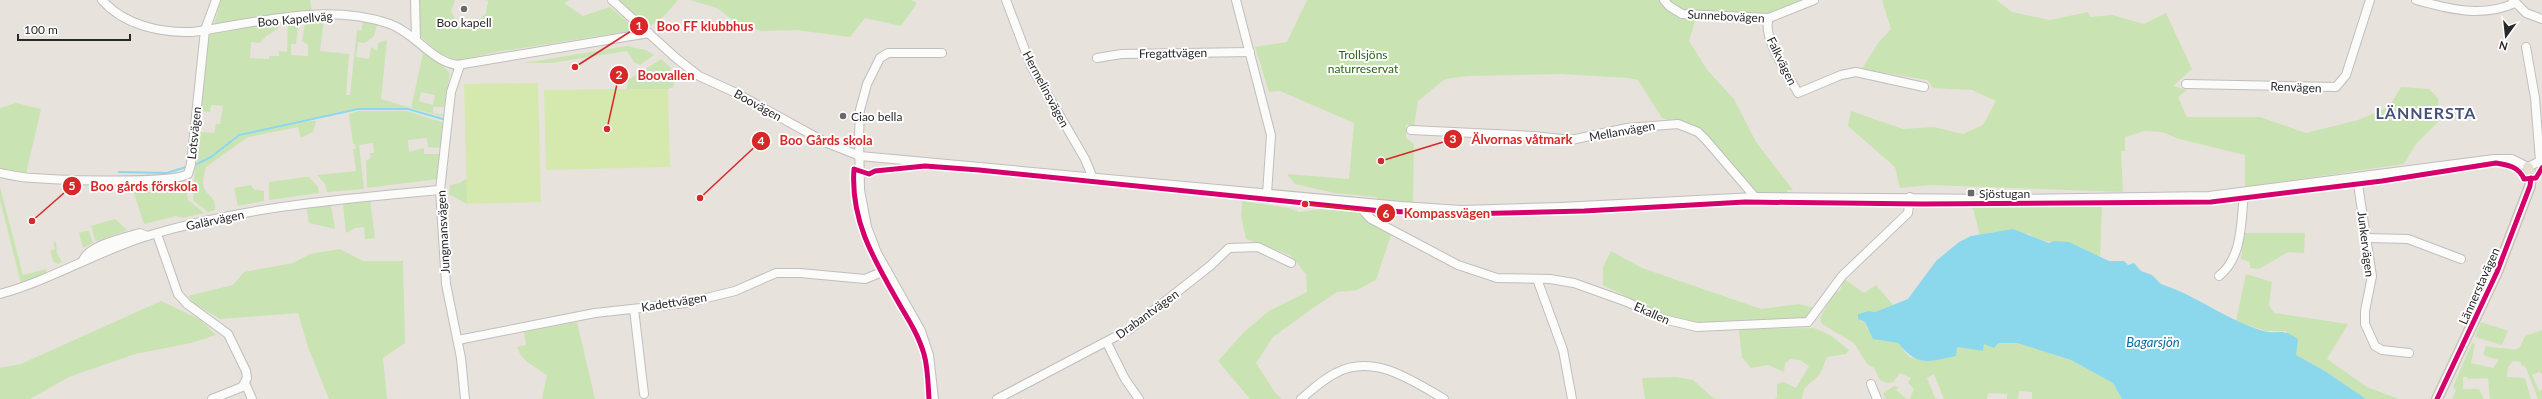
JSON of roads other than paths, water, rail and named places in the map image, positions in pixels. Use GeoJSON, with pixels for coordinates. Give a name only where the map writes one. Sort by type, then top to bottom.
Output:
{"type":"FeatureCollection","features":[{"type":"Feature","properties":{"kind":"main road","name":"Lännerstavägen"},"geometry":{"type":"LineString","coordinates":[[2437,399],[2497,272],[2530,186],[2531,174],[2528,168]]}},
{"type":"Feature","properties":{"kind":"street","name":"Boo Kapellväg"},"geometry":{"type":"LineString","coordinates":[[102,0],[120,16],[142,25],[172,32],[205,30],[322,14],[370,18],[393,25],[416,39],[445,61],[460,65],[649,33]]}},
{"type":"Feature","properties":{"kind":"street","name":"Lotsvägen"},"geometry":{"type":"LineString","coordinates":[[0,173],[32,178],[107,180],[162,179],[180,177],[188,174],[191,164],[205,30],[216,0]]}},
{"type":"Feature","properties":{"kind":"street"},"geometry":{"type":"LineString","coordinates":[[415,0],[416,39]]}},
{"type":"Feature","properties":{"kind":"street","name":"Boovägen"},"geometry":{"type":"LineString","coordinates":[[612,0],[699,76],[734,92],[824,142],[860,156],[1092,176],[1355,202],[1461,210],[1561,207],[1754,197],[2181,197],[2244,192],[2494,159],[2512,159],[2528,168]]}},
{"type":"Feature","properties":{"kind":"street","name":"Hermelinsvägen"},"geometry":{"type":"LineString","coordinates":[[1006,0],[1031,66],[1085,159],[1092,176]]}},
{"type":"Feature","properties":{"kind":"street"},"geometry":{"type":"LineString","coordinates":[[1236,0],[1271,135],[1270,162],[1266,194]]}},
{"type":"Feature","properties":{"kind":"street","name":"Sunnebovägen"},"geometry":{"type":"LineString","coordinates":[[1664,0],[1669,6],[1682,14],[1769,18],[1814,0]]}},
{"type":"Feature","properties":{"kind":"street","name":"Renvägen"},"geometry":{"type":"LineString","coordinates":[[2186,84],[2336,87],[2346,75],[2370,0]]}},
{"type":"Feature","properties":{"kind":"street"},"geometry":{"type":"LineString","coordinates":[[2416,0],[2448,9],[2468,11],[2500,10],[2514,2],[2526,13],[2542,19]]}},
{"type":"Feature","properties":{"kind":"street","name":"Falkvägen"},"geometry":{"type":"LineString","coordinates":[[1769,18],[1767,26],[1770,38],[1798,93],[1841,75],[1856,72],[1924,87]]}},
{"type":"Feature","properties":{"kind":"street"},"geometry":{"type":"LineString","coordinates":[[2526,47],[2535,98],[2541,160],[2528,168]]}},
{"type":"Feature","properties":{"kind":"street","name":"Fregattvägen"},"geometry":{"type":"LineString","coordinates":[[1097,58],[1121,54],[1250,52]]}},
{"type":"Feature","properties":{"kind":"street"},"geometry":{"type":"LineString","coordinates":[[934,399],[932,372],[926,344],[872,240],[862,210],[860,190],[860,110],[867,84],[880,58],[888,53],[942,53]]}},
{"type":"Feature","properties":{"kind":"street","name":"Jungmansvägen"},"geometry":{"type":"LineString","coordinates":[[460,65],[451,92],[440,190],[446,284],[465,381],[465,399]]}},
{"type":"Feature","properties":{"kind":"street","name":"Mellanvägen"},"geometry":{"type":"LineString","coordinates":[[1411,130],[1534,136],[1570,140],[1626,128],[1678,124],[1702,136],[1754,197]]}},
{"type":"Feature","properties":{"kind":"street","name":"Junkervägen"},"geometry":{"type":"LineString","coordinates":[[2357,178],[2372,276],[2365,311],[2365,324],[2376,346],[2382,350],[2409,352]]}},
{"type":"Feature","properties":{"kind":"street","name":"Galärvägen"},"geometry":{"type":"LineString","coordinates":[[0,294],[26,287],[83,261],[147,236],[267,210],[440,190]]}},
{"type":"Feature","properties":{"kind":"street"},"geometry":{"type":"LineString","coordinates":[[2219,276],[2230,266],[2241,230],[2244,192]]}},
{"type":"Feature","properties":{"kind":"street","name":"Ekallen"},"geometry":{"type":"LineString","coordinates":[[1355,202],[1371,219],[1458,265],[1497,278],[1560,280],[1574,283],[1613,296],[1663,319],[1692,326],[1714,328],[1808,322],[1842,276],[1908,213],[1910,197]]}},
{"type":"Feature","properties":{"kind":"street"},"geometry":{"type":"LineString","coordinates":[[157,234],[178,294],[187,304],[228,334],[246,371],[245,383],[252,399]]}},
{"type":"Feature","properties":{"kind":"street"},"geometry":{"type":"LineString","coordinates":[[2367,238],[2408,239],[2461,259]]}},
{"type":"Feature","properties":{"kind":"street","name":"Drabantvägen"},"geometry":{"type":"LineString","coordinates":[[997,399],[1107,343],[1143,320],[1210,266],[1229,248],[1258,247],[1291,263]]}},
{"type":"Feature","properties":{"kind":"street","name":"Kadettvägen"},"geometry":{"type":"LineString","coordinates":[[458,340],[561,319],[686,303],[738,290],[776,273],[865,279],[887,270]]}},
{"type":"Feature","properties":{"kind":"street"},"geometry":{"type":"LineString","coordinates":[[1537,279],[1563,350],[1572,399]]}},
{"type":"Feature","properties":{"kind":"street"},"geometry":{"type":"LineString","coordinates":[[634,309],[644,394]]}},
{"type":"Feature","properties":{"kind":"street"},"geometry":{"type":"LineString","coordinates":[[1107,343],[1125,379],[1139,399]]}},
{"type":"Feature","properties":{"kind":"street"},"geometry":{"type":"LineString","coordinates":[[1302,399],[1336,372],[1362,366],[1387,369],[1444,399]]}},
{"type":"Feature","properties":{"kind":"street"},"geometry":{"type":"LineString","coordinates":[[212,399],[234,391],[245,383]]}},
{"type":"Feature","properties":{"kind":"street"},"geometry":{"type":"LineString","coordinates":[[1871,384],[1877,399]]}},
{"type":"Feature","properties":{"kind":"water","name":"Bagarsjön"},"geometry":{"type":"Polygon","coordinates":[[[2013,229],[2049,243],[2054,241],[2069,242],[2109,261],[2124,261],[2128,265],[2134,263],[2141,271],[2152,275],[2161,284],[2187,295],[2237,321],[2263,331],[2288,333],[2298,339],[2296,355],[2325,371],[2366,399],[2122,399],[2113,383],[2071,360],[2017,343],[1999,343],[1994,348],[1984,344],[1983,351],[1957,347],[1956,356],[1924,361],[1911,356],[1898,343],[1873,339],[1865,322],[1858,319],[1858,314],[1869,311],[1875,312],[1908,299],[1936,261],[1959,242],[1971,236],[2013,229]]]}},
{"type":"Feature","properties":{"kind":"waterway"},"geometry":{"type":"LineString","coordinates":[[197,164],[211,157],[239,135],[358,109],[408,109],[443,119]]}},
{"type":"Feature","properties":{"kind":"waterway"},"geometry":{"type":"LineString","coordinates":[[119,172],[167,173],[186,167]]}},
{"type":"Feature","properties":{"kind":"place","name":"Boo kapell"},"geometry":{"type":"Point","coordinates":[464,9]}},
{"type":"Feature","properties":{"kind":"place","name":"Boo FF klubbhus"},"geometry":{"type":"Point","coordinates":[575,67]}},
{"type":"Feature","properties":{"kind":"place","name":"Ciao bella"},"geometry":{"type":"Point","coordinates":[843,116]}},
{"type":"Feature","properties":{"kind":"place","name":"Boovallen"},"geometry":{"type":"Point","coordinates":[607,129]}},
{"type":"Feature","properties":{"kind":"place","name":"Älvornas våtmark"},"geometry":{"type":"Point","coordinates":[1381,161]}},
{"type":"Feature","properties":{"kind":"place","name":"Sjöstugan"},"geometry":{"type":"Point","coordinates":[1971,193]}},
{"type":"Feature","properties":{"kind":"place","name":"Boo Gårds skola"},"geometry":{"type":"Point","coordinates":[700,198]}},
{"type":"Feature","properties":{"kind":"place","name":"Kompassvägen"},"geometry":{"type":"Point","coordinates":[1305,204]}},
{"type":"Feature","properties":{"kind":"place","name":"Boo gårds förskola"},"geometry":{"type":"Point","coordinates":[32,221]}},
{"type":"Feature","properties":{"kind":"district","name":"LÄNNERSTA"},"geometry":{"type":"Point","coordinates":[2426,112]}},
{"type":"Feature","properties":{"kind":"park label","name":"Trollsjöns naturreservat"},"geometry":{"type":"Point","coordinates":[1363,61]}}]}
